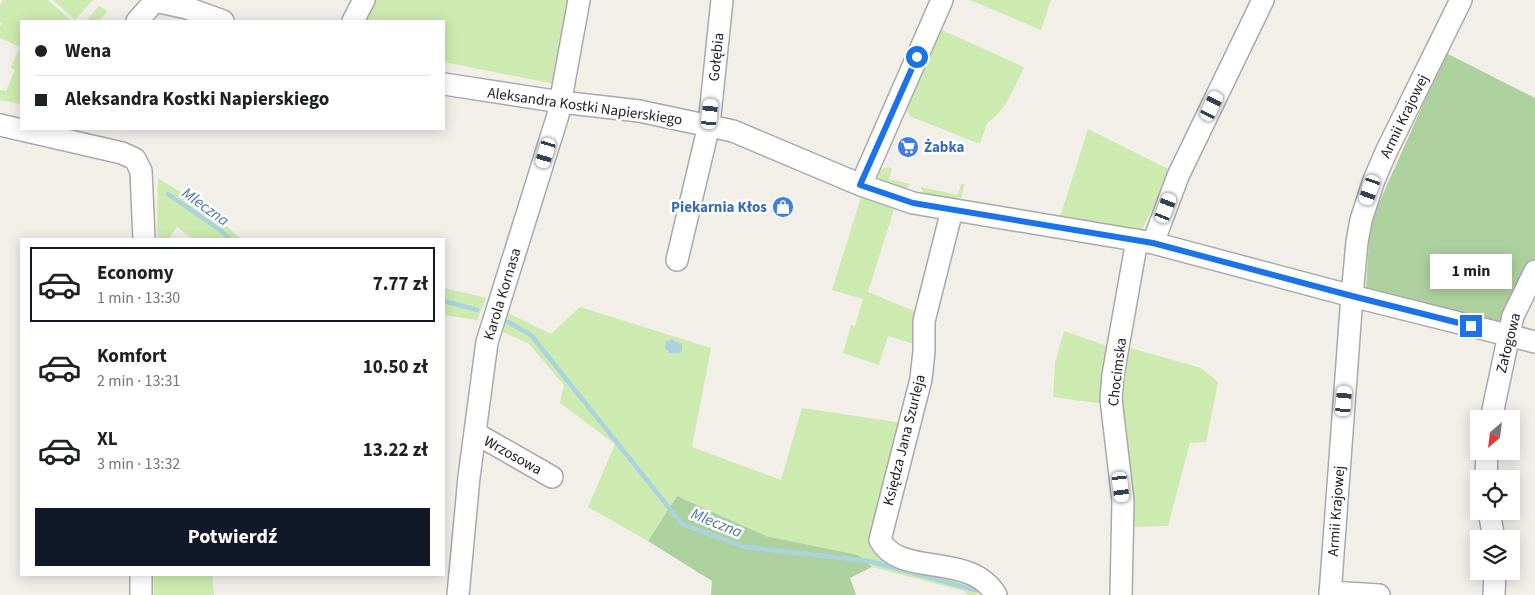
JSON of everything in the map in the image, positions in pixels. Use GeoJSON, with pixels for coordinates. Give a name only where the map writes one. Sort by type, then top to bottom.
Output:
{"type":"FeatureCollection","features":[{"type":"Feature","properties":{"kind":"street"},"geometry":{"type":"LineString","coordinates":[[138,20],[155,0],[187,8],[220,20]]}},
{"type":"Feature","properties":{"kind":"street"},"geometry":{"type":"LineString","coordinates":[[353,20],[364,0]]}},
{"type":"Feature","properties":{"kind":"street","name":"Karola Kornasa"},"geometry":{"type":"LineString","coordinates":[[458,595],[486,342],[561,102],[579,0]]}},
{"type":"Feature","properties":{"kind":"street","name":"Gołębia"},"geometry":{"type":"LineString","coordinates":[[677,260],[708,125],[722,0]]}},
{"type":"Feature","properties":{"kind":"street"},"geometry":{"type":"LineString","coordinates":[[860,185],[942,0]]}},
{"type":"Feature","properties":{"kind":"street","name":"Chocimska"},"geometry":{"type":"LineString","coordinates":[[1121,595],[1123,502],[1111,399],[1113,375],[1145,242],[1263,0]]}},
{"type":"Feature","properties":{"kind":"street","name":"Armii Krajowej"},"geometry":{"type":"LineString","coordinates":[[1330,593],[1358,234],[1366,201],[1374,180],[1461,0]]}},
{"type":"Feature","properties":{"kind":"street","name":"Aleksandra Kostki Napierskiego"},"geometry":{"type":"LineString","coordinates":[[445,84],[561,102],[639,111],[708,125],[733,131],[860,185],[913,203],[1145,242],[1535,342]]}},
{"type":"Feature","properties":{"kind":"street"},"geometry":{"type":"LineString","coordinates":[[0,125],[20,128]]}},
{"type":"Feature","properties":{"kind":"street"},"geometry":{"type":"LineString","coordinates":[[34,130],[122,153],[135,159],[141,171],[144,238]]}},
{"type":"Feature","properties":{"kind":"street","name":"Księdza Jana Szurleja"},"geometry":{"type":"LineString","coordinates":[[952,210],[924,321],[924,351],[921,379],[880,540],[884,547],[892,554],[965,571],[981,578],[996,595]]}},
{"type":"Feature","properties":{"kind":"street","name":"Załogowa"},"geometry":{"type":"LineString","coordinates":[[1493,410],[1513,316],[1535,271]]}},
{"type":"Feature","properties":{"kind":"street","name":"Wrzosowa"},"geometry":{"type":"LineString","coordinates":[[475,434],[552,477]]}},
{"type":"Feature","properties":{"kind":"street"},"geometry":{"type":"LineString","coordinates":[[141,576],[141,595]]}},
{"type":"Feature","properties":{"kind":"street"},"geometry":{"type":"LineString","coordinates":[[1494,595],[1495,580]]}},
{"type":"Feature","properties":{"kind":"street"},"geometry":{"type":"LineString","coordinates":[[1330,593],[1380,595]]}},
{"type":"Feature","properties":{"kind":"green space"},"geometry":{"type":"Polygon","coordinates":[[[3,0],[48,0],[71,20],[20,20],[20,47],[0,38],[0,26],[2,23],[0,22],[0,5],[3,0]]]}},
{"type":"Feature","properties":{"kind":"green space"},"geometry":{"type":"Polygon","coordinates":[[[53,0],[93,0],[75,20],[53,0]]]}},
{"type":"Feature","properties":{"kind":"green space"},"geometry":{"type":"Polygon","coordinates":[[[376,0],[571,0],[554,84],[445,62],[445,20],[365,20],[376,0]]]}},
{"type":"Feature","properties":{"kind":"green space"},"geometry":{"type":"Polygon","coordinates":[[[970,0],[1051,0],[1041,30],[970,0]]]}},
{"type":"Feature","properties":{"kind":"green space"},"geometry":{"type":"Polygon","coordinates":[[[99,6],[108,11],[100,20],[87,20],[99,6]]]}},
{"type":"Feature","properties":{"kind":"green space"},"geometry":{"type":"Polygon","coordinates":[[[937,28],[1024,67],[1004,105],[987,123],[980,144],[909,116],[907,109],[937,28]]]}},
{"type":"Feature","properties":{"kind":"green space"},"geometry":{"type":"Polygon","coordinates":[[[20,47],[20,104],[0,100],[0,90],[6,91],[15,70],[11,68],[20,47]]]}},
{"type":"Feature","properties":{"kind":"green space"},"geometry":{"type":"Polygon","coordinates":[[[1446,53],[1535,98],[1535,261],[1505,325],[1366,289],[1370,223],[1446,53]]]}},
{"type":"Feature","properties":{"kind":"green space"},"geometry":{"type":"Polygon","coordinates":[[[1088,129],[1172,171],[1140,233],[1060,217],[1088,129]]]}},
{"type":"Feature","properties":{"kind":"green space"},"geometry":{"type":"Polygon","coordinates":[[[887,167],[892,168],[889,179],[910,184],[906,190],[880,181],[880,170],[887,167]]]}},
{"type":"Feature","properties":{"kind":"green space"},"geometry":{"type":"Polygon","coordinates":[[[158,178],[210,211],[240,238],[192,238],[177,227],[170,238],[158,238],[158,178]]]}},
{"type":"Feature","properties":{"kind":"green space"},"geometry":{"type":"Polygon","coordinates":[[[961,184],[965,184],[961,198],[958,197],[956,199],[924,193],[921,188],[958,195],[961,184]]]}},
{"type":"Feature","properties":{"kind":"green space"},"geometry":{"type":"Polygon","coordinates":[[[861,197],[894,209],[868,292],[919,313],[917,345],[888,336],[879,365],[843,353],[851,325],[855,326],[863,299],[832,290],[861,197]]]}},
{"type":"Feature","properties":{"kind":"green space"},"geometry":{"type":"Polygon","coordinates":[[[445,288],[486,298],[477,320],[445,315],[445,288]]]}},
{"type":"Feature","properties":{"kind":"green space"},"geometry":{"type":"Polygon","coordinates":[[[580,307],[711,348],[692,447],[781,480],[802,408],[903,423],[873,539],[873,551],[885,558],[951,574],[981,592],[975,595],[968,595],[964,591],[872,567],[858,555],[766,536],[677,496],[648,541],[588,507],[615,444],[560,403],[564,385],[529,344],[503,332],[508,313],[551,334],[580,307]]]}},
{"type":"Feature","properties":{"kind":"green space"},"geometry":{"type":"Polygon","coordinates":[[[1064,331],[1113,348],[1103,404],[1053,397],[1055,363],[1064,331]]]}},
{"type":"Feature","properties":{"kind":"green space"},"geometry":{"type":"Polygon","coordinates":[[[1127,347],[1201,368],[1218,382],[1206,442],[1190,443],[1168,526],[1128,527],[1116,419],[1127,347]]]}},
{"type":"Feature","properties":{"kind":"green space"},"geometry":{"type":"Polygon","coordinates":[[[677,496],[766,536],[858,555],[872,567],[850,578],[856,595],[711,595],[712,581],[648,541],[677,496]]]}},
{"type":"Feature","properties":{"kind":"green space"},"geometry":{"type":"Polygon","coordinates":[[[154,576],[212,576],[214,595],[154,595],[154,576]]]}},
{"type":"Feature","properties":{"kind":"water"},"geometry":{"type":"Polygon","coordinates":[[[672,339],[680,344],[682,342],[682,351],[679,353],[670,353],[665,348],[666,342],[672,339]]]}},
{"type":"Feature","properties":{"kind":"waterway","name":"Mleczna"},"geometry":{"type":"LineString","coordinates":[[168,194],[229,238]]}},
{"type":"Feature","properties":{"kind":"waterway","name":"Mleczna"},"geometry":{"type":"LineString","coordinates":[[445,301],[477,310]]}},
{"type":"Feature","properties":{"kind":"waterway","name":"Mleczna"},"geometry":{"type":"LineString","coordinates":[[508,322],[531,335],[682,524],[745,547],[869,561],[975,590]]}},
{"type":"Feature","properties":{"kind":"place","name":"Żabka"},"geometry":{"type":"Point","coordinates":[908,147]}},
{"type":"Feature","properties":{"kind":"place","name":"Piekarnia Kłos"},"geometry":{"type":"Point","coordinates":[783,207]}},
{"type":"Feature","properties":{"kind":"route"},"geometry":{"type":"LineString","coordinates":[[917,57],[871,164],[860,185],[913,203],[1153,243],[1471,326]]}}]}
